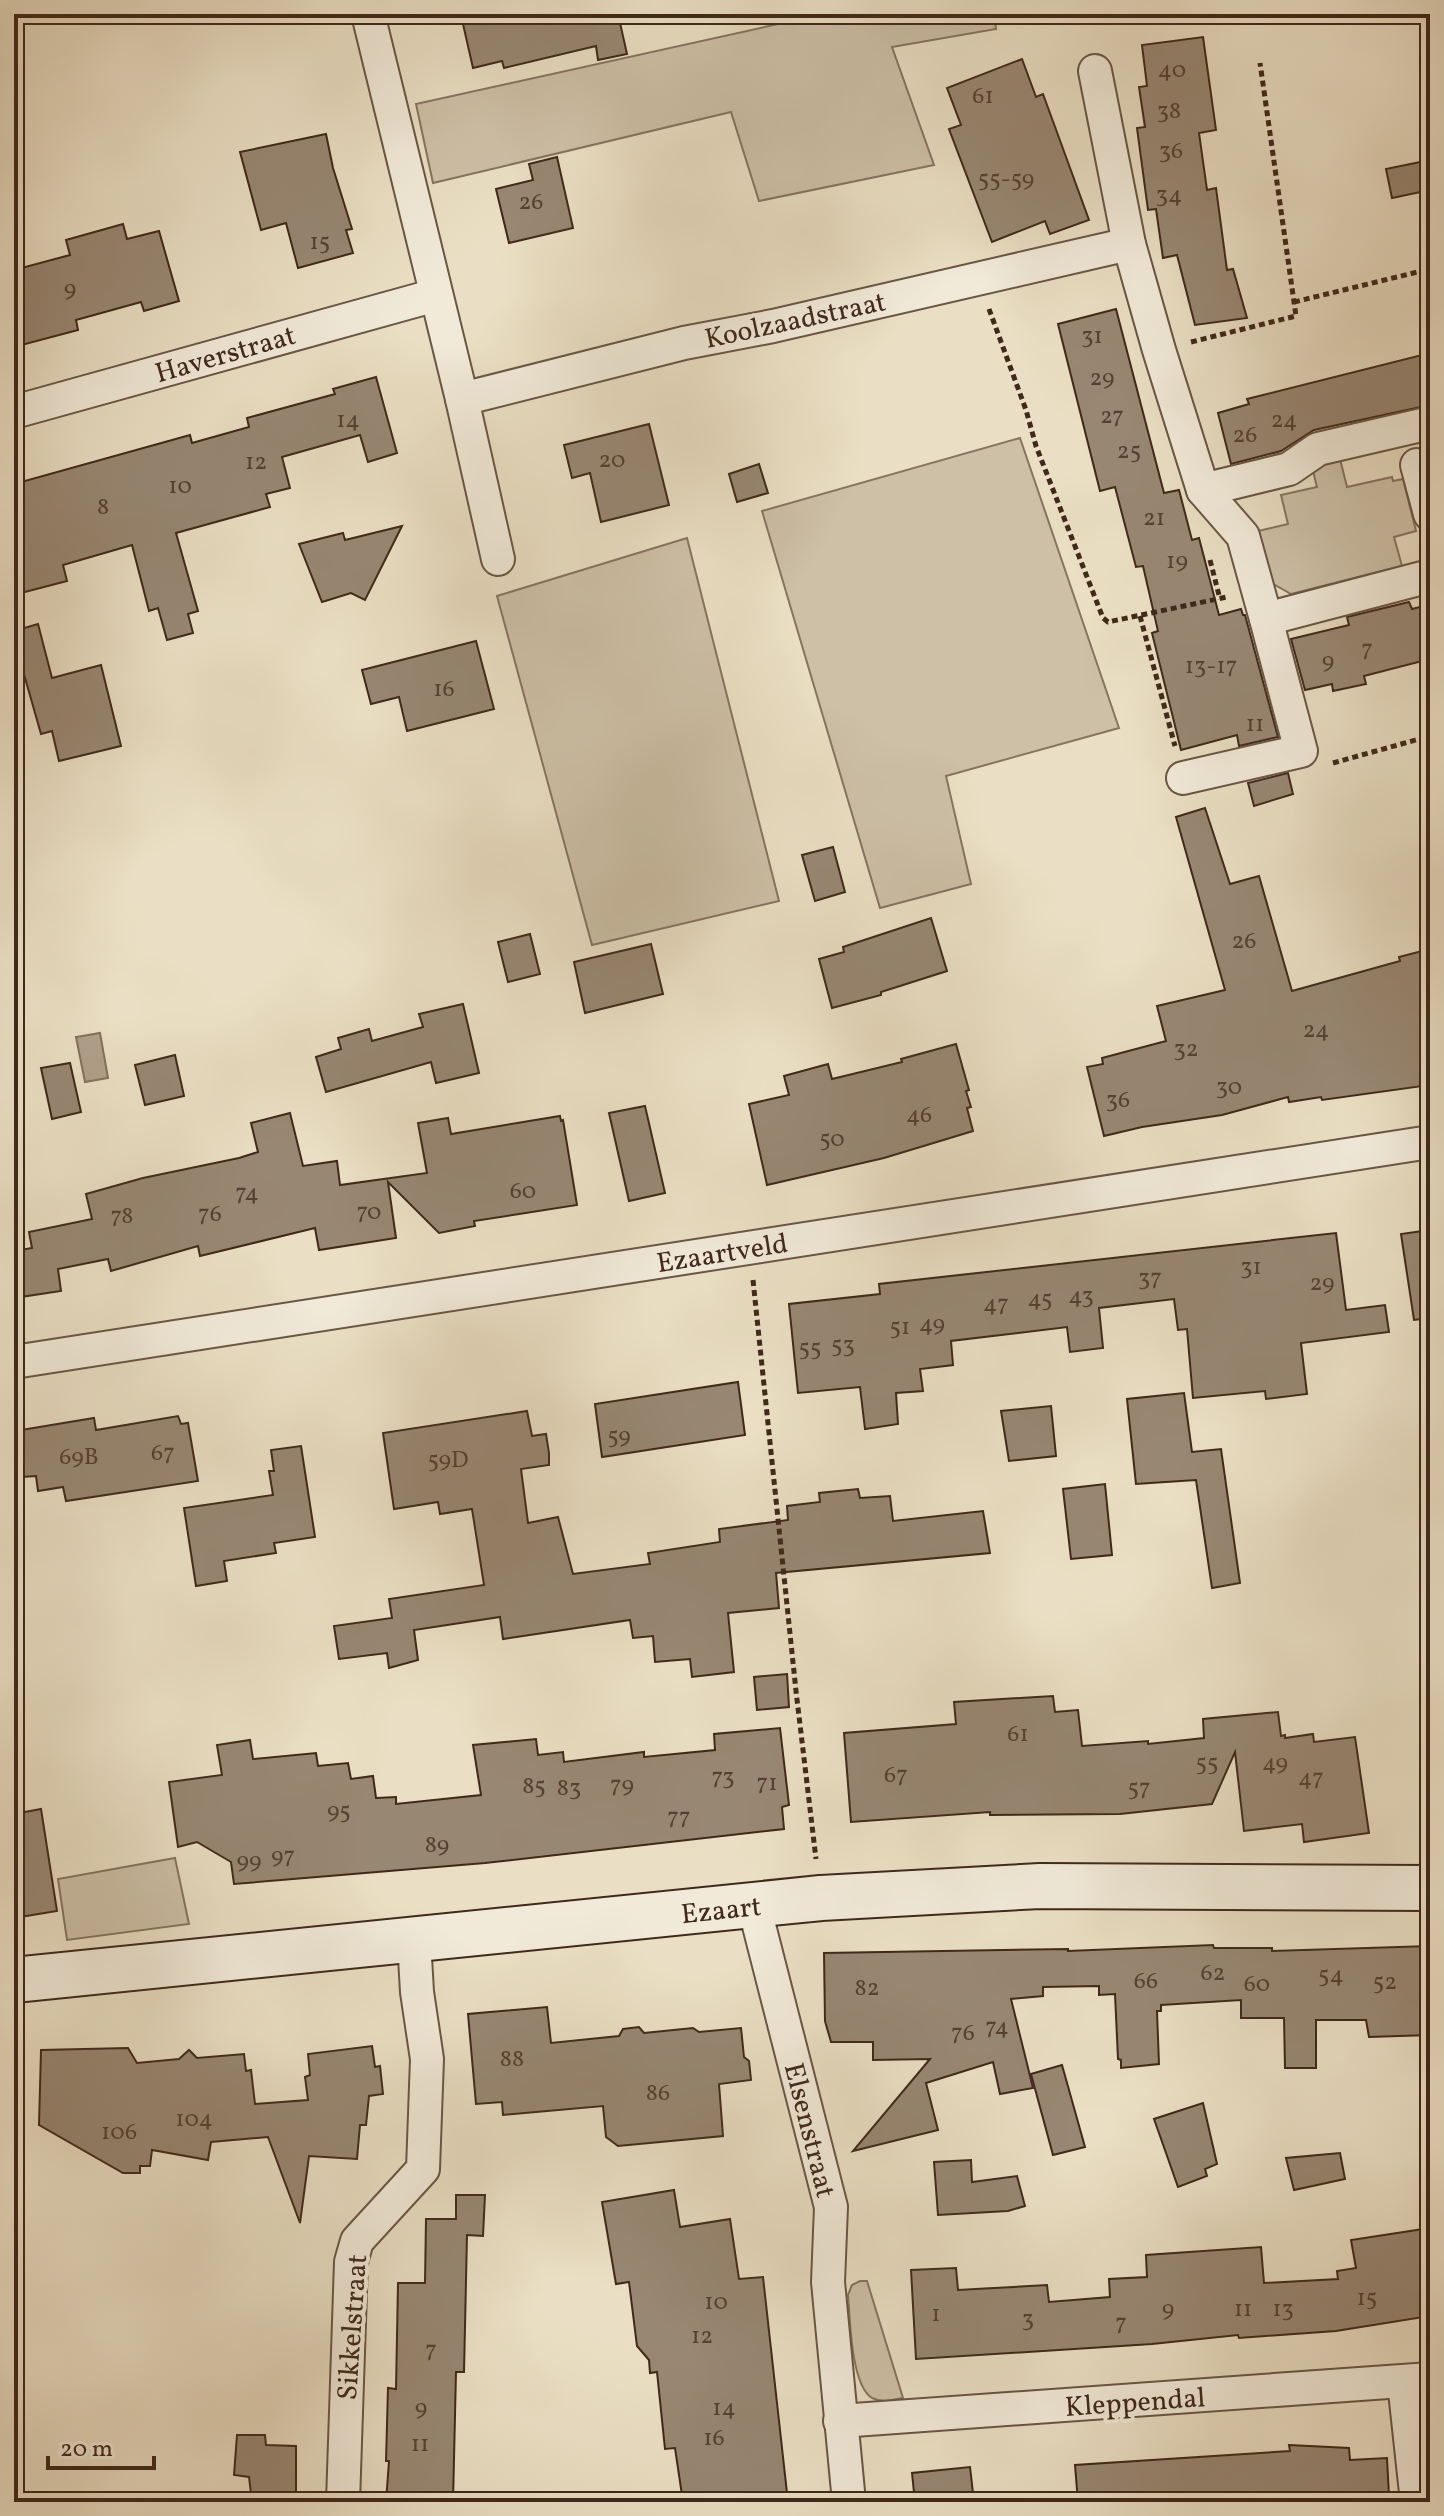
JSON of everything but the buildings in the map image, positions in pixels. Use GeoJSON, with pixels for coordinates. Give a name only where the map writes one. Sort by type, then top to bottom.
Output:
{"type":"FeatureCollection","features":[{"type":"Feature","properties":{"kind":"main road","name":"Ezaart"},"geometry":{"type":"LineString","coordinates":[[14,1980],[821,1898],[1040,1886],[1430,1888]]}},
{"type":"Feature","properties":{"kind":"street"},"geometry":{"type":"LineString","coordinates":[[368,14],[498,559]]}},
{"type":"Feature","properties":{"kind":"street"},"geometry":{"type":"LineString","coordinates":[[1095,71],[1129,244],[1159,350],[1203,490],[1243,536],[1301,751],[1183,778]]}},
{"type":"Feature","properties":{"kind":"street","name":"Koolzaadstraat"},"geometry":{"type":"LineString","coordinates":[[462,399],[684,343],[773,326],[1129,244]]}},
{"type":"Feature","properties":{"kind":"street","name":"Haverstraat"},"geometry":{"type":"LineString","coordinates":[[14,412],[436,295]]}},
{"type":"Feature","properties":{"kind":"street"},"geometry":{"type":"LineString","coordinates":[[1203,490],[1289,469],[1318,449],[1430,423]]}},
{"type":"Feature","properties":{"kind":"street"},"geometry":{"type":"LineString","coordinates":[[1417,465],[1430,514]]}},
{"type":"Feature","properties":{"kind":"street"},"geometry":{"type":"LineString","coordinates":[[1262,605],[1430,576]]}},
{"type":"Feature","properties":{"kind":"street","name":"Ezaartveld"},"geometry":{"type":"LineString","coordinates":[[14,1362],[1430,1142]]}},
{"type":"Feature","properties":{"kind":"street","name":"Elsenstraat"},"geometry":{"type":"LineString","coordinates":[[754,1906],[831,2207],[828,2282],[849,2502]]}},
{"type":"Feature","properties":{"kind":"street","name":"Sikkelstraat"},"geometry":{"type":"LineString","coordinates":[[343,2502],[351,2262],[357,2241],[423,2169],[427,2059],[417,1992],[414,1940]]}},
{"type":"Feature","properties":{"kind":"street"},"geometry":{"type":"LineString","coordinates":[[1417,2381],[1417,2502]]}},
{"type":"Feature","properties":{"kind":"street","name":"Kleppendal"},"geometry":{"type":"LineString","coordinates":[[840,2421],[1417,2381]]}},
{"type":"Feature","properties":{"kind":"path"},"geometry":{"type":"LineString","coordinates":[[1159,350],[1296,316],[1260,63]]}},
{"type":"Feature","properties":{"kind":"path"},"geometry":{"type":"LineString","coordinates":[[1294,302],[1430,269]]}},
{"type":"Feature","properties":{"kind":"path"},"geometry":{"type":"LineString","coordinates":[[978,278],[1036,446],[1103,618],[1108,622],[1220,599],[1262,605]]}},
{"type":"Feature","properties":{"kind":"path"},"geometry":{"type":"LineString","coordinates":[[1210,560],[1220,599]]}},
{"type":"Feature","properties":{"kind":"path"},"geometry":{"type":"LineString","coordinates":[[1140,616],[1183,778]]}},
{"type":"Feature","properties":{"kind":"path"},"geometry":{"type":"LineString","coordinates":[[1301,751],[1314,768],[1430,736]]}},
{"type":"Feature","properties":{"kind":"path"},"geometry":{"type":"LineString","coordinates":[[750,1247],[796,1691],[821,1898]]}},
{"type":"Feature","properties":{"kind":"shaded area"},"geometry":{"type":"Polygon","coordinates":[[[810,14],[994,14],[996,29],[892,47],[934,165],[759,201],[731,112],[433,183],[416,104],[810,17],[810,14]]]}},
{"type":"Feature","properties":{"kind":"shaded area"},"geometry":{"type":"Polygon","coordinates":[[[1020,438],[1119,728],[946,776],[971,884],[880,908],[762,511],[1020,438]]]}},
{"type":"Feature","properties":{"kind":"shaded area"},"geometry":{"type":"Polygon","coordinates":[[[1340,459],[1347,487],[1392,477],[1393,481],[1403,479],[1416,531],[1394,537],[1402,566],[1291,594],[1270,582],[1258,531],[1288,524],[1281,495],[1317,487],[1312,467],[1340,459]]]}},
{"type":"Feature","properties":{"kind":"shaded area"},"geometry":{"type":"Polygon","coordinates":[[[687,538],[779,901],[592,945],[497,596],[687,538]]]}},
{"type":"Feature","properties":{"kind":"shaded area"},"geometry":{"type":"Polygon","coordinates":[[[100,1033],[108,1078],[85,1082],[76,1037],[100,1033]]]}},
{"type":"Feature","properties":{"kind":"shaded area"},"geometry":{"type":"Polygon","coordinates":[[[175,1858],[189,1924],[67,1940],[58,1879],[175,1858]]]}},
{"type":"Feature","properties":{"kind":"shaded area"},"geometry":{"type":"Polygon","coordinates":[[[867,2281],[903,2398],[876,2400],[865,2391],[860,2380],[853,2351],[848,2295],[852,2285],[867,2281]]]}}]}
